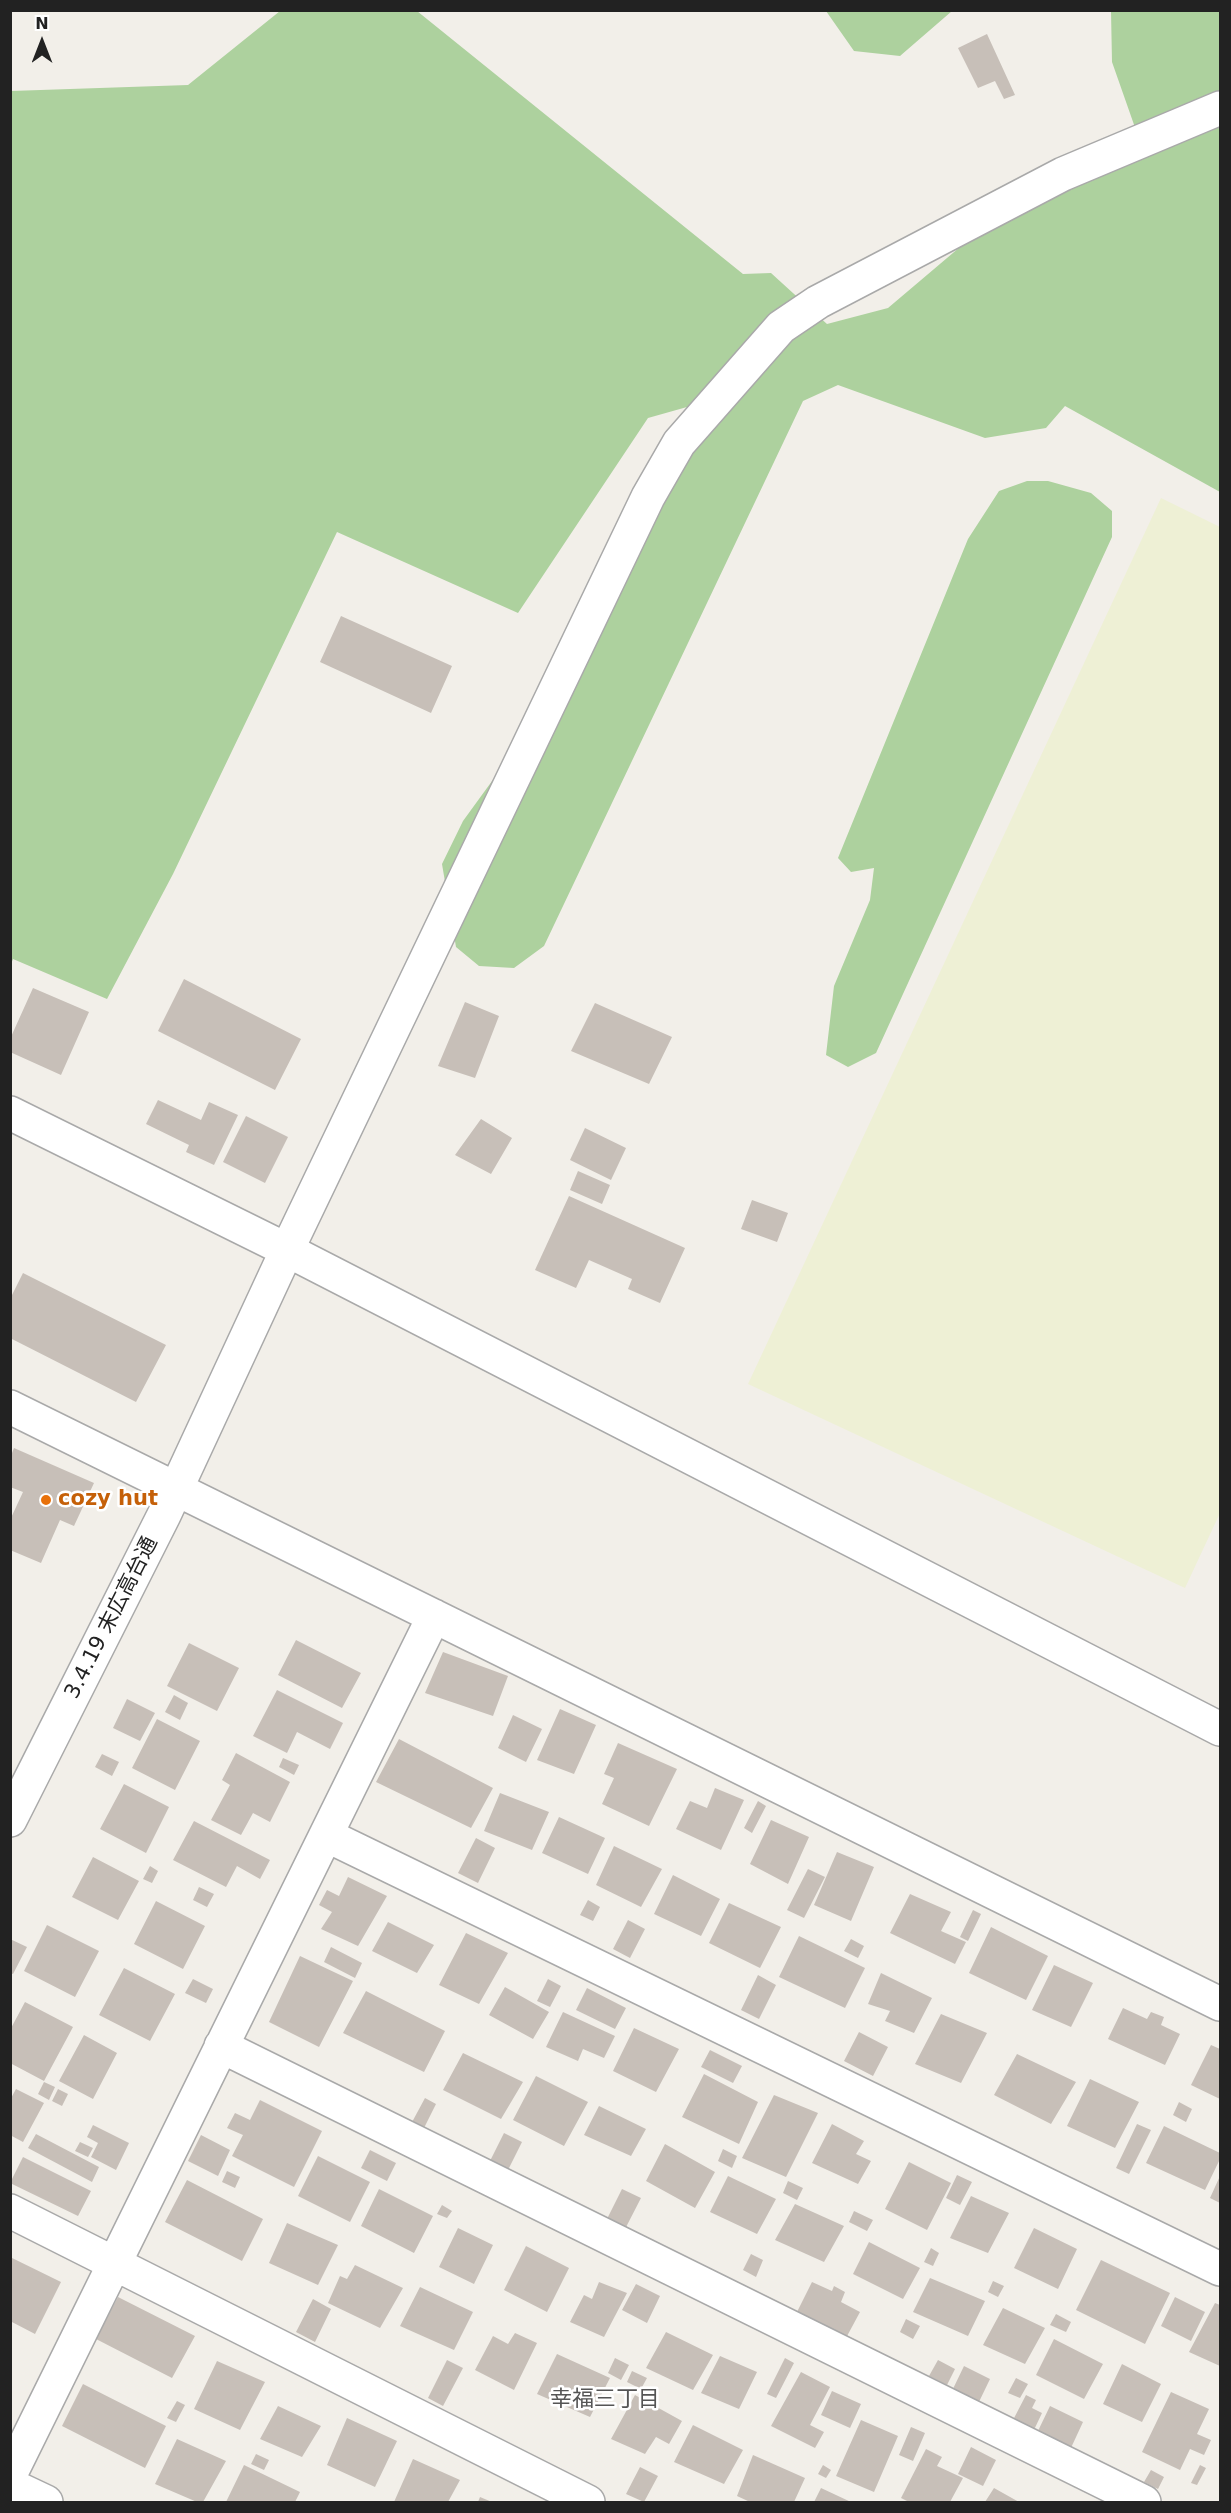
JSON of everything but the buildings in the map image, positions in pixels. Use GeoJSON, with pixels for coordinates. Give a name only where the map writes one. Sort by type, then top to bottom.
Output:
{"type":"FeatureCollection","features":[{"type":"Feature","properties":{"kind":"street","name":"3.4.19 末広高台通"},"geometry":{"type":"LineString","coordinates":[[10,1820],[176,1489],[287,1250],[648,497],[679,443],[781,327],[818,302],[1063,174],[1221,108]]}},
{"type":"Feature","properties":{"kind":"street"},"geometry":{"type":"LineString","coordinates":[[10,1113],[287,1250],[1221,1729]]}},
{"type":"Feature","properties":{"kind":"street"},"geometry":{"type":"LineString","coordinates":[[10,1407],[1221,2004]]}},
{"type":"Feature","properties":{"kind":"street"},"geometry":{"type":"LineString","coordinates":[[10,2475],[434,1616]]}},
{"type":"Feature","properties":{"kind":"street"},"geometry":{"type":"LineString","coordinates":[[326,1835],[1221,2269]]}},
{"type":"Feature","properties":{"kind":"street"},"geometry":{"type":"LineString","coordinates":[[221,2046],[1144,2502]]}},
{"type":"Feature","properties":{"kind":"street"},"geometry":{"type":"LineString","coordinates":[[10,2211],[588,2502]]}},
{"type":"Feature","properties":{"kind":"street"},"geometry":{"type":"LineString","coordinates":[[10,2484],[46,2502]]}},
{"type":"Feature","properties":{"kind":"green space"},"geometry":{"type":"Polygon","coordinates":[[[280,11],[417,11],[743,274],[771,273],[827,324],[888,308],[973,236],[1121,164],[1145,156],[1112,62],[1111,11],[1220,11],[1220,492],[1065,406],[1046,428],[985,438],[838,385],[803,401],[544,946],[514,968],[479,966],[456,947],[442,864],[463,821],[601,631],[663,493],[687,407],[648,418],[518,613],[337,532],[173,874],[107,999],[13,959],[11,964],[11,91],[188,85],[280,11]]]}},
{"type":"Feature","properties":{"kind":"green space"},"geometry":{"type":"Polygon","coordinates":[[[826,11],[952,11],[900,56],[854,51],[826,11]]]}},
{"type":"Feature","properties":{"kind":"green space"},"geometry":{"type":"Polygon","coordinates":[[[1027,481],[1048,481],[1091,493],[1112,511],[1112,537],[876,1053],[848,1067],[826,1055],[834,986],[870,900],[874,868],[851,872],[838,858],[968,539],[999,491],[1027,481]]]}},
{"type":"Feature","properties":{"kind":"green space"},"geometry":{"type":"Polygon","coordinates":[[[1161,498],[1220,527],[1220,1513],[1185,1588],[748,1384],[1161,498]]]}},
{"type":"Feature","properties":{"kind":"place","name":"cozy hut"},"geometry":{"type":"Point","coordinates":[46,1500]}},
{"type":"Feature","properties":{"kind":"district","name":"幸福三丁目"},"geometry":{"type":"Point","coordinates":[605,2400]}}]}
